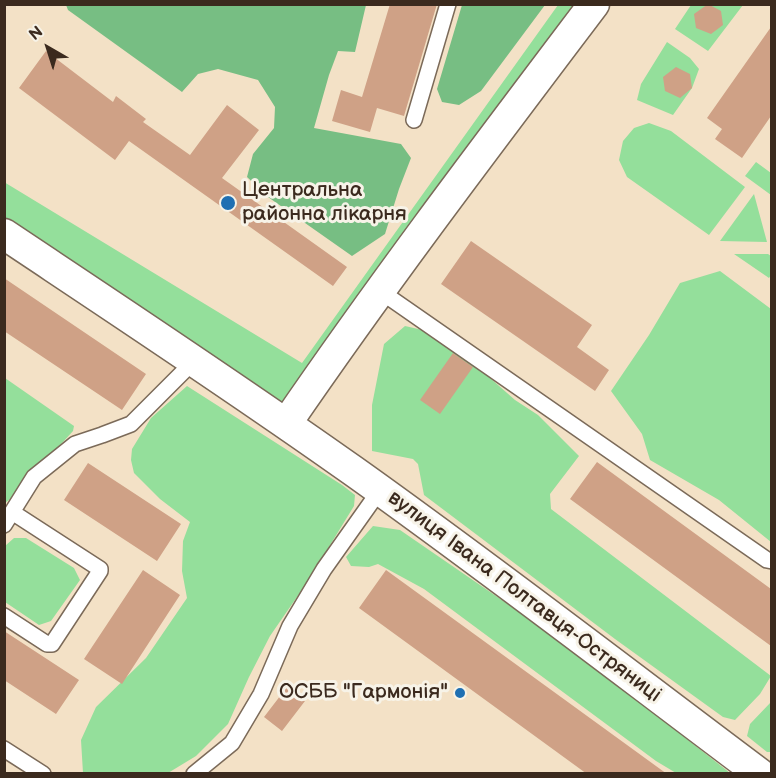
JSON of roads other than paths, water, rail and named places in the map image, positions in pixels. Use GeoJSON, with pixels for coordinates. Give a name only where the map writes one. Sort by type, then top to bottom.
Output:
{"type":"FeatureCollection","features":[{"type":"Feature","properties":{"kind":"street"},"geometry":{"type":"LineString","coordinates":[[286,424],[344,339],[594,4]]}},
{"type":"Feature","properties":{"kind":"street","name":"вулиця Івана Полтавця-Остряниці"},"geometry":{"type":"LineString","coordinates":[[4,234],[194,361],[380,490],[760,774]]}},
{"type":"Feature","properties":{"kind":"lane"},"geometry":{"type":"LineString","coordinates":[[414,120],[448,4]]}},
{"type":"Feature","properties":{"kind":"lane"},"geometry":{"type":"LineString","coordinates":[[380,291],[771,561]]}},
{"type":"Feature","properties":{"kind":"lane"},"geometry":{"type":"LineString","coordinates":[[4,616],[47,644],[52,644],[100,571],[8,519],[34,477],[75,444],[131,424],[194,361]]}},
{"type":"Feature","properties":{"kind":"lane"},"geometry":{"type":"LineString","coordinates":[[194,774],[232,743],[261,693],[290,626],[324,569],[380,490]]}},
{"type":"Feature","properties":{"kind":"lane"},"geometry":{"type":"LineString","coordinates":[[4,749],[44,774]]}},
{"type":"Feature","properties":{"kind":"place","name":"Центральна районна лікарня"},"geometry":{"type":"Point","coordinates":[228,203]}},
{"type":"Feature","properties":{"kind":"place","name":"ОСББ \"Гармонія\""},"geometry":{"type":"Point","coordinates":[460,693]}}]}
